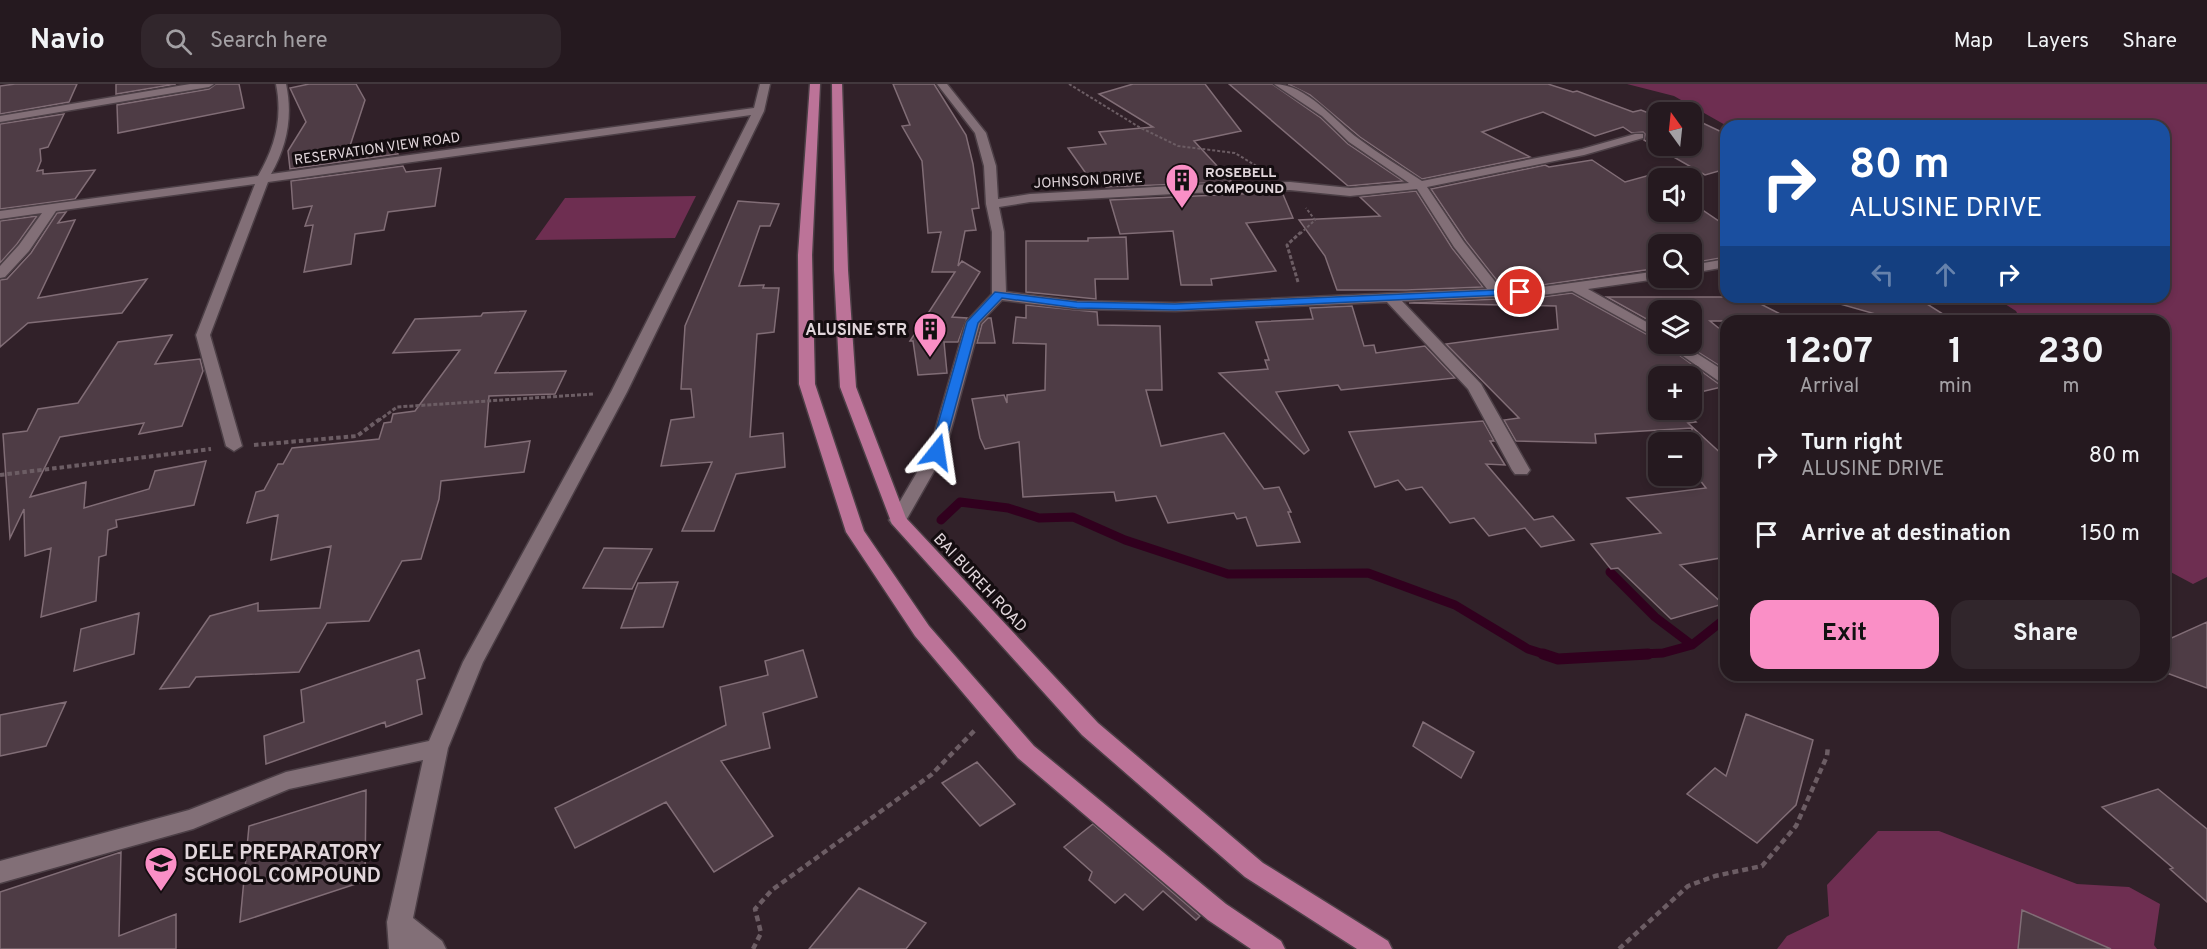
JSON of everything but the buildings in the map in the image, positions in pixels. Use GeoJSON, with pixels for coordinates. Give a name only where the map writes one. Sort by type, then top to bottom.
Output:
{"type":"FeatureCollection","features":[{"type":"Feature","properties":{"kind":"highway"},"geometry":{"type":"LineString","coordinates":[[815,84],[805,255],[807,384],[855,532],[922,631],[1026,752],[1216,912],[1272,949]]}},
{"type":"Feature","properties":{"kind":"highway","name":"BAI BUREH ROAD"},"geometry":{"type":"LineString","coordinates":[[837,84],[841,270],[848,387],[898,520],[1090,729],[1254,870],[1379,949]]}},
{"type":"Feature","properties":{"kind":"street"},"geometry":{"type":"LineString","coordinates":[[0,118],[209,84]]}},
{"type":"Feature","properties":{"kind":"street"},"geometry":{"type":"LineString","coordinates":[[234,446],[203,335],[263,178],[277,154],[283,129],[284,98],[281,84]]}},
{"type":"Feature","properties":{"kind":"street"},"geometry":{"type":"LineString","coordinates":[[402,949],[400,922],[437,748],[473,662],[619,392],[759,111],[765,84]]}},
{"type":"Feature","properties":{"kind":"street"},"geometry":{"type":"LineString","coordinates":[[898,520],[937,452],[973,322],[999,295],[998,232],[992,204],[990,166],[980,133],[942,84]]}},
{"type":"Feature","properties":{"kind":"street"},"geometry":{"type":"LineString","coordinates":[[1279,84],[1326,114],[1353,141],[1420,185],[1459,244],[1497,293]]}},
{"type":"Feature","properties":{"kind":"street","name":"RESERVATION VIEW ROAD"},"geometry":{"type":"LineString","coordinates":[[0,215],[759,111]]}},
{"type":"Feature","properties":{"kind":"street","name":"JOHNSON DRIVE"},"geometry":{"type":"LineString","coordinates":[[992,204],[1087,194],[1290,186],[1350,192],[1398,189],[1584,152],[1639,136]]}},
{"type":"Feature","properties":{"kind":"street"},"geometry":{"type":"LineString","coordinates":[[0,274],[24,248],[53,207]]}},
{"type":"Feature","properties":{"kind":"street"},"geometry":{"type":"LineString","coordinates":[[1702,267],[1720,264]]}},
{"type":"Feature","properties":{"kind":"street"},"geometry":{"type":"LineString","coordinates":[[999,295],[1077,305],[1175,307],[1497,293],[1575,287],[1648,277]]}},
{"type":"Feature","properties":{"kind":"street"},"geometry":{"type":"LineString","coordinates":[[1575,287],[1648,329]]}},
{"type":"Feature","properties":{"kind":"street"},"geometry":{"type":"LineString","coordinates":[[1391,298],[1475,387],[1521,470]]}},
{"type":"Feature","properties":{"kind":"street"},"geometry":{"type":"LineString","coordinates":[[1688,354],[1720,375]]}},
{"type":"Feature","properties":{"kind":"street"},"geometry":{"type":"LineString","coordinates":[[0,872],[193,819],[286,781],[437,748]]}},
{"type":"Feature","properties":{"kind":"street"},"geometry":{"type":"LineString","coordinates":[[400,922],[433,949]]}},
{"type":"Feature","properties":{"kind":"path"},"geometry":{"type":"LineString","coordinates":[[1069,84],[1139,127],[1178,146],[1235,153],[1290,186],[1315,220],[1287,245],[1305,301]]}},
{"type":"Feature","properties":{"kind":"path"},"geometry":{"type":"LineString","coordinates":[[0,474],[234,446],[281,445],[357,436],[397,407],[619,392]]}},
{"type":"Feature","properties":{"kind":"path"},"geometry":{"type":"LineString","coordinates":[[753,949],[761,933],[755,909],[772,890],[931,775],[978,728]]}},
{"type":"Feature","properties":{"kind":"path"},"geometry":{"type":"LineString","coordinates":[[1619,949],[1688,886],[1715,876],[1762,866],[1796,826],[1827,756],[1828,746]]}},
{"type":"Feature","properties":{"kind":"shaded area"},"geometry":{"type":"Polygon","coordinates":[[[1627,84],[2207,84],[2207,577],[2193,584],[2170,572],[2170,315],[2018,315],[2016,311],[2003,303],[2170,303],[2170,120],[1720,120],[1720,122],[1702,112],[1702,102],[1685,102],[1674,96],[1627,84]]]}},
{"type":"Feature","properties":{"kind":"shaded area"},"geometry":{"type":"Polygon","coordinates":[[[696,196],[675,238],[535,240],[565,198],[696,196]]]}},
{"type":"Feature","properties":{"kind":"shaded area"},"geometry":{"type":"Polygon","coordinates":[[[1878,831],[1939,831],[2077,884],[2129,887],[2160,904],[2154,945],[2157,949],[1777,949],[1787,936],[1829,916],[1827,885],[1878,831]]]}},
{"type":"Feature","properties":{"kind":"waterway"},"geometry":{"type":"LineString","coordinates":[[941,520],[960,502],[1008,508],[1039,518],[1073,517],[1125,540],[1228,574],[1368,573],[1455,605],[1528,649],[1547,655]]}},
{"type":"Feature","properties":{"kind":"waterway"},"geometry":{"type":"LineString","coordinates":[[1610,572],[1655,617],[1692,645]]}},
{"type":"Feature","properties":{"kind":"waterway"},"geometry":{"type":"LineString","coordinates":[[1692,645],[1720,623]]}},
{"type":"Feature","properties":{"kind":"waterway"},"geometry":{"type":"LineString","coordinates":[[1622,655],[1663,653],[1692,645]]}},
{"type":"Feature","properties":{"kind":"waterway"},"geometry":{"type":"LineString","coordinates":[[1543,654],[1558,659],[1648,654]]}},
{"type":"Feature","properties":{"kind":"place","name":"ROSEBELL COMPOUND"},"geometry":{"type":"Point","coordinates":[1182,209]}},
{"type":"Feature","properties":{"kind":"place","name":"ALUSINE STR"},"geometry":{"type":"Point","coordinates":[930,358]}},
{"type":"Feature","properties":{"kind":"place","name":"DELE PREPARATORY SCHOOL COMPOUND"},"geometry":{"type":"Point","coordinates":[161,892]}},
{"type":"Feature","properties":{"kind":"route"},"geometry":{"type":"LineString","coordinates":[[937,452],[973,322],[999,295],[1077,305],[1175,307],[1520,292]]}}]}
